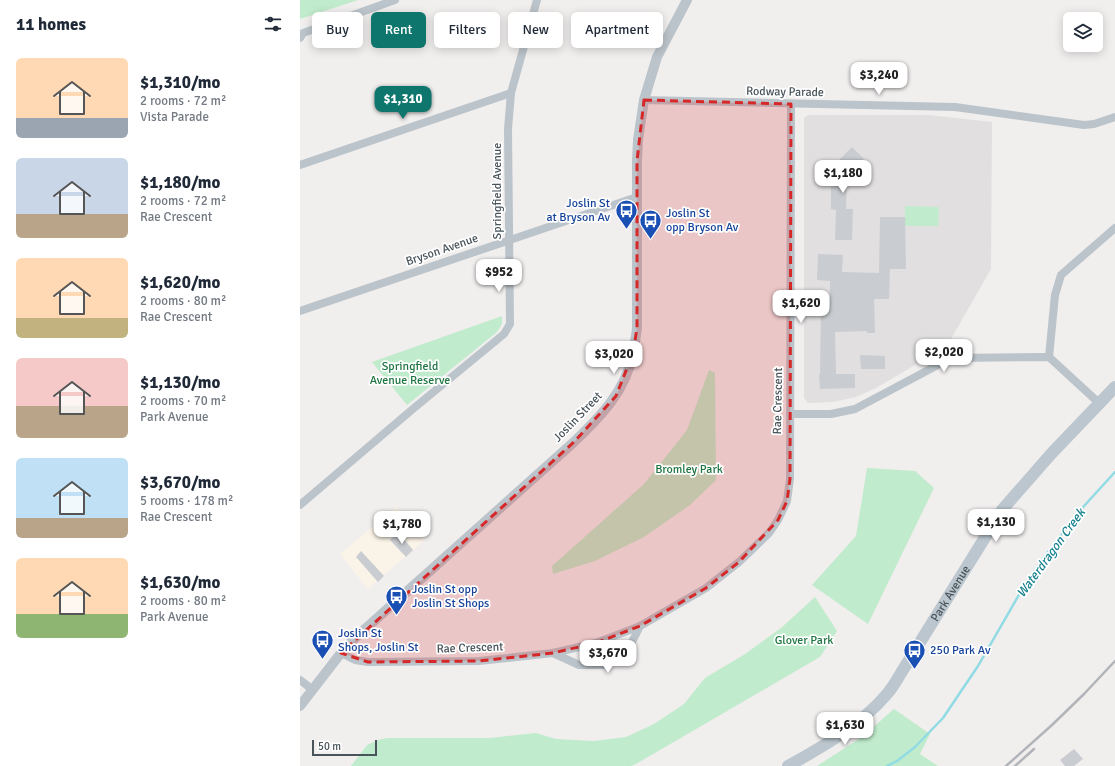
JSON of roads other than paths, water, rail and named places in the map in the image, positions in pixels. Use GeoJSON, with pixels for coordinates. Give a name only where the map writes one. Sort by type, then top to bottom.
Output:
{"type":"FeatureCollection","features":[{"type":"Feature","properties":{"kind":"main road","name":"Park Avenue"},"geometry":{"type":"LineString","coordinates":[[788,766],[849,729],[888,693],[1002,510],[1051,454],[1115,387]]}},
{"type":"Feature","properties":{"kind":"street"},"geometry":{"type":"LineString","coordinates":[[300,38],[303,34],[395,0]]}},
{"type":"Feature","properties":{"kind":"street","name":"Springfield Avenue"},"geometry":{"type":"LineString","coordinates":[[300,505],[504,334],[510,324],[508,129],[511,93],[537,0]]}},
{"type":"Feature","properties":{"kind":"street","name":"Joslin Street"},"geometry":{"type":"LineString","coordinates":[[300,706],[355,638],[574,442],[596,421],[616,396],[626,376],[631,360],[637,328],[637,161],[638,140],[644,100],[658,57],[687,0]]}},
{"type":"Feature","properties":{"kind":"street"},"geometry":{"type":"LineString","coordinates":[[300,165],[511,93]]}},
{"type":"Feature","properties":{"kind":"street","name":"Rodway Parade"},"geometry":{"type":"LineString","coordinates":[[644,100],[955,107],[1084,125],[1094,124],[1115,117]]}},
{"type":"Feature","properties":{"kind":"street","name":"Rae Crescent"},"geometry":{"type":"LineString","coordinates":[[341,654],[355,660],[368,662],[479,661],[553,653],[596,642],[640,626],[706,588],[739,562],[769,533],[778,520],[787,501],[790,479],[791,104]]}},
{"type":"Feature","properties":{"kind":"street","name":"Bryson Avenue"},"geometry":{"type":"LineString","coordinates":[[300,311],[636,197]]}},
{"type":"Feature","properties":{"kind":"street"},"geometry":{"type":"LineString","coordinates":[[1049,357],[1055,295],[1061,275],[1115,228]]}},
{"type":"Feature","properties":{"kind":"street"},"geometry":{"type":"LineString","coordinates":[[790,414],[831,414],[855,410],[951,358],[1049,357],[1099,403]]}},
{"type":"Feature","properties":{"kind":"street"},"geometry":{"type":"LineString","coordinates":[[553,653],[579,665],[604,665],[629,648],[640,626]]}},
{"type":"Feature","properties":{"kind":"street"},"geometry":{"type":"LineString","coordinates":[[300,680],[313,690]]}},
{"type":"Feature","properties":{"kind":"waterway","name":"Waterdragon Creek"},"geometry":{"type":"LineString","coordinates":[[887,766],[897,761],[915,747],[943,718],[978,666],[1027,581],[1084,506],[1115,472]]}},
{"type":"Feature","properties":{"kind":"railway"},"geometry":{"type":"LineString","coordinates":[[1006,766],[1052,725],[1115,661]]}},
{"type":"Feature","properties":{"kind":"railway"},"geometry":{"type":"LineString","coordinates":[[1015,766],[1034,749]]}},
{"type":"Feature","properties":{"kind":"place","name":"Joslin St at Bryson Av"},"geometry":{"type":"Point","coordinates":[626,230]}},
{"type":"Feature","properties":{"kind":"place","name":"Joslin St opp Bryson Av"},"geometry":{"type":"Point","coordinates":[651,240]}},
{"type":"Feature","properties":{"kind":"place","name":"Joslin St opp Joslin St Shops"},"geometry":{"type":"Point","coordinates":[397,616]}},
{"type":"Feature","properties":{"kind":"place","name":"Joslin St Shops, Joslin St"},"geometry":{"type":"Point","coordinates":[322,660]}},
{"type":"Feature","properties":{"kind":"place","name":"250 Park Av"},"geometry":{"type":"Point","coordinates":[914,670]}},
{"type":"Feature","properties":{"kind":"park label","name":"Springfield Avenue Reserve"},"geometry":{"type":"Point","coordinates":[410,373]}},
{"type":"Feature","properties":{"kind":"park label","name":"Bromley Park"},"geometry":{"type":"Point","coordinates":[689,469]}},
{"type":"Feature","properties":{"kind":"park label","name":"Glover Park"},"geometry":{"type":"Point","coordinates":[804,640]}}]}
